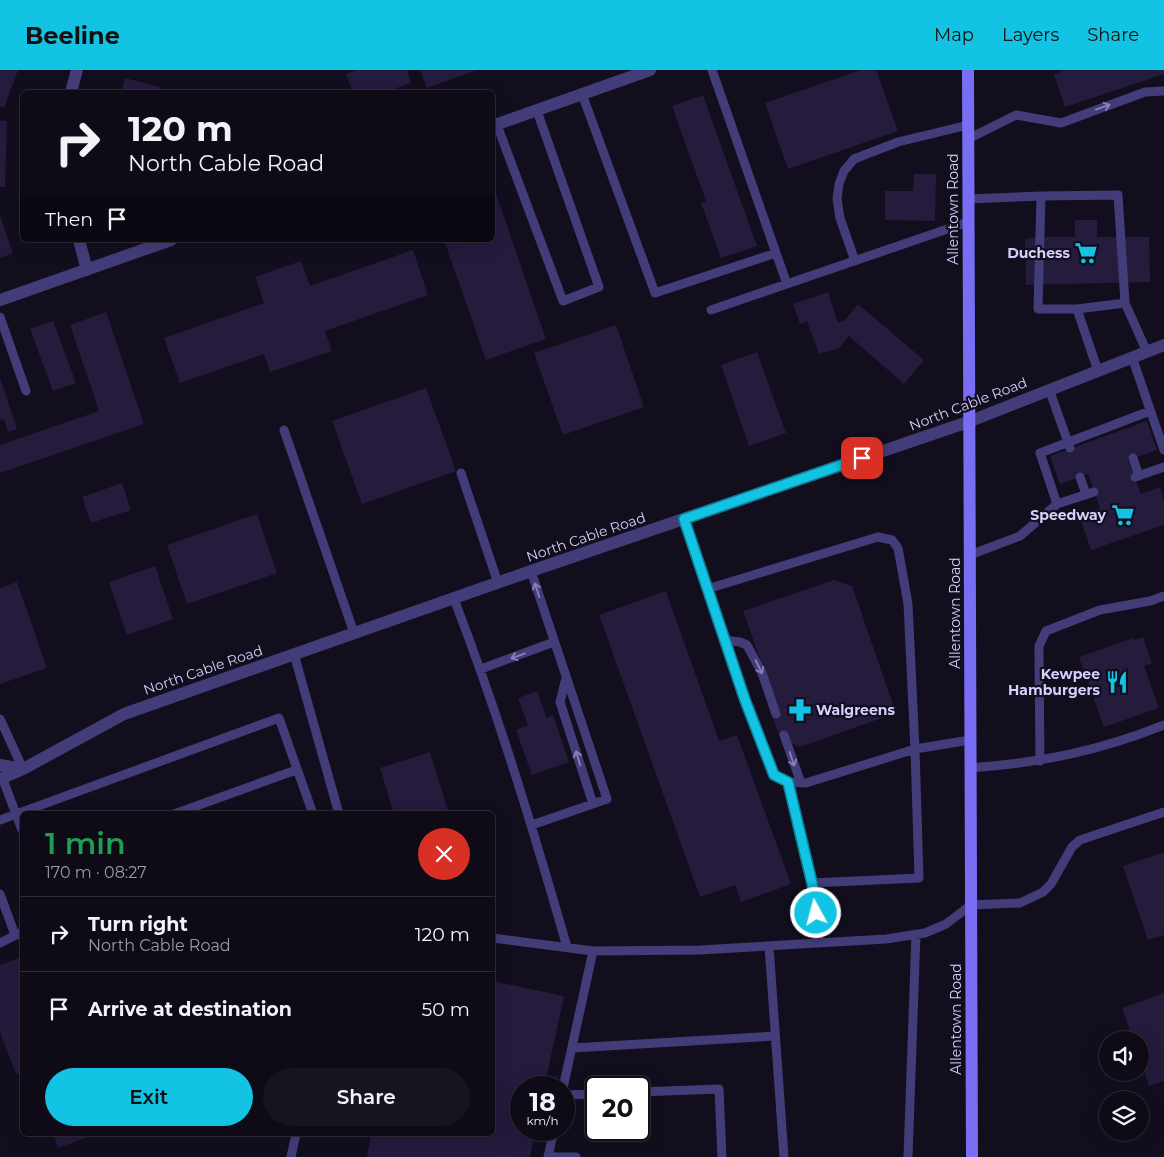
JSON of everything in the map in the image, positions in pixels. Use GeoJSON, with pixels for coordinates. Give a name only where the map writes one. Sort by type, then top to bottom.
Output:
{"type":"FeatureCollection","features":[{"type":"Feature","properties":{"kind":"main road","name":"Allentown Road"},"geometry":{"type":"LineString","coordinates":[[968,70],[972,1157]]}},
{"type":"Feature","properties":{"kind":"street"},"geometry":{"type":"LineString","coordinates":[[72,90],[77,70]]}},
{"type":"Feature","properties":{"kind":"street"},"geometry":{"type":"LineString","coordinates":[[495,125],[650,70]]}},
{"type":"Feature","properties":{"kind":"street"},"geometry":{"type":"LineString","coordinates":[[79,242],[87,270]]}},
{"type":"Feature","properties":{"kind":"street"},"geometry":{"type":"LineString","coordinates":[[0,300],[165,242]]}},
{"type":"Feature","properties":{"kind":"street","name":"North Cable Road"},"geometry":{"type":"LineString","coordinates":[[23,768],[124,714],[531,571],[968,422],[1164,345]]}},
{"type":"Feature","properties":{"kind":"street"},"geometry":{"type":"LineString","coordinates":[[1,774],[23,768]]}},
{"type":"Feature","properties":{"kind":"lane"},"geometry":{"type":"LineString","coordinates":[[712,70],[787,284]]}},
{"type":"Feature","properties":{"kind":"lane"},"geometry":{"type":"LineString","coordinates":[[968,139],[1016,115],[1061,123],[1145,92],[1164,91]]}},
{"type":"Feature","properties":{"kind":"lane"},"geometry":{"type":"LineString","coordinates":[[582,94],[654,293],[776,253]]}},
{"type":"Feature","properties":{"kind":"lane"},"geometry":{"type":"LineString","coordinates":[[495,125],[563,301],[599,287],[536,110]]}},
{"type":"Feature","properties":{"kind":"lane"},"geometry":{"type":"LineString","coordinates":[[855,261],[840,218],[839,184],[844,170],[854,159],[898,142],[968,125]]}},
{"type":"Feature","properties":{"kind":"lane"},"geometry":{"type":"LineString","coordinates":[[968,199],[1118,195],[1125,303],[1147,352]]}},
{"type":"Feature","properties":{"kind":"lane"},"geometry":{"type":"LineString","coordinates":[[1041,196],[1038,309],[1077,308],[1125,303]]}},
{"type":"Feature","properties":{"kind":"lane"},"geometry":{"type":"LineString","coordinates":[[711,310],[968,222]]}},
{"type":"Feature","properties":{"kind":"lane"},"geometry":{"type":"LineString","coordinates":[[1077,308],[1098,371]]}},
{"type":"Feature","properties":{"kind":"lane"},"geometry":{"type":"LineString","coordinates":[[0,317],[26,391]]}},
{"type":"Feature","properties":{"kind":"lane"},"geometry":{"type":"LineString","coordinates":[[1132,357],[1164,450]]}},
{"type":"Feature","properties":{"kind":"lane"},"geometry":{"type":"LineString","coordinates":[[1049,389],[1069,445]]}},
{"type":"Feature","properties":{"kind":"lane"},"geometry":{"type":"LineString","coordinates":[[1057,504],[1040,453],[1122,426],[1150,411]]}},
{"type":"Feature","properties":{"kind":"lane"},"geometry":{"type":"LineString","coordinates":[[284,430],[354,633]]}},
{"type":"Feature","properties":{"kind":"lane"},"geometry":{"type":"LineString","coordinates":[[1133,458],[1137,477],[1164,467]]}},
{"type":"Feature","properties":{"kind":"lane"},"geometry":{"type":"LineString","coordinates":[[461,473],[498,584]]}},
{"type":"Feature","properties":{"kind":"lane"},"geometry":{"type":"LineString","coordinates":[[970,555],[1020,536],[1057,504],[1090,493],[1080,477]]}},
{"type":"Feature","properties":{"kind":"lane"},"geometry":{"type":"LineString","coordinates":[[684,519],[745,700],[774,775],[788,782],[806,783],[916,749],[970,740]]}},
{"type":"Feature","properties":{"kind":"lane"},"geometry":{"type":"LineString","coordinates":[[707,589],[878,537],[892,540],[898,548],[908,604],[916,749],[919,878],[812,883]]}},
{"type":"Feature","properties":{"kind":"lane"},"geometry":{"type":"LineString","coordinates":[[531,571],[607,799],[532,825]]}},
{"type":"Feature","properties":{"kind":"lane"},"geometry":{"type":"LineString","coordinates":[[1040,761],[1039,646],[1046,631],[1100,610],[1150,601],[1164,596]]}},
{"type":"Feature","properties":{"kind":"lane"},"geometry":{"type":"LineString","coordinates":[[454,598],[481,669],[532,825],[567,947]]}},
{"type":"Feature","properties":{"kind":"lane"},"geometry":{"type":"LineString","coordinates":[[724,640],[747,645],[762,673],[776,714]]}},
{"type":"Feature","properties":{"kind":"lane"},"geometry":{"type":"LineString","coordinates":[[481,669],[554,642]]}},
{"type":"Feature","properties":{"kind":"lane"},"geometry":{"type":"LineString","coordinates":[[294,654],[338,811]]}},
{"type":"Feature","properties":{"kind":"lane"},"geometry":{"type":"LineString","coordinates":[[566,678],[560,702],[592,804]]}},
{"type":"Feature","properties":{"kind":"lane"},"geometry":{"type":"LineString","coordinates":[[22,811],[278,718],[312,811]]}},
{"type":"Feature","properties":{"kind":"lane"},"geometry":{"type":"LineString","coordinates":[[0,719],[23,768]]}},
{"type":"Feature","properties":{"kind":"lane"},"geometry":{"type":"LineString","coordinates":[[970,768],[1040,761],[1089,750],[1164,725]]}},
{"type":"Feature","properties":{"kind":"lane"},"geometry":{"type":"LineString","coordinates":[[784,736],[801,783]]}},
{"type":"Feature","properties":{"kind":"lane"},"geometry":{"type":"LineString","coordinates":[[182,811],[296,770]]}},
{"type":"Feature","properties":{"kind":"lane"},"geometry":{"type":"LineString","coordinates":[[1,774],[20,824]]}},
{"type":"Feature","properties":{"kind":"lane"},"geometry":{"type":"LineString","coordinates":[[788,782],[812,883],[819,943]]}},
{"type":"Feature","properties":{"kind":"lane"},"geometry":{"type":"LineString","coordinates":[[0,820],[20,812]]}},
{"type":"Feature","properties":{"kind":"lane"},"geometry":{"type":"LineString","coordinates":[[495,938],[593,951],[700,950],[886,939],[926,933],[946,924],[971,905],[1020,904],[1043,892],[1051,884],[1072,847],[1080,840],[1164,812]]}},
{"type":"Feature","properties":{"kind":"lane"},"geometry":{"type":"LineString","coordinates":[[0,894],[19,933],[0,943]]}},
{"type":"Feature","properties":{"kind":"lane"},"geometry":{"type":"LineString","coordinates":[[908,1157],[916,934]]}},
{"type":"Feature","properties":{"kind":"lane"},"geometry":{"type":"LineString","coordinates":[[769,946],[784,1157]]}},
{"type":"Feature","properties":{"kind":"lane"},"geometry":{"type":"LineString","coordinates":[[566,1076],[593,951]]}},
{"type":"Feature","properties":{"kind":"lane"},"geometry":{"type":"LineString","coordinates":[[572,1048],[775,1036]]}},
{"type":"Feature","properties":{"kind":"lane"},"geometry":{"type":"LineString","coordinates":[[650,1092],[719,1089],[722,1157]]}},
{"type":"Feature","properties":{"kind":"lane"},"geometry":{"type":"LineString","coordinates":[[291,1157],[296,1136]]}},
{"type":"Feature","properties":{"kind":"lane"},"geometry":{"type":"LineString","coordinates":[[552,1141],[548,1157],[576,1157]]}},
{"type":"Feature","properties":{"kind":"building"},"geometry":{"type":"Polygon","coordinates":[[[0,70],[18,70],[4,108],[0,106],[0,70]]]}},
{"type":"Feature","properties":{"kind":"building"},"geometry":{"type":"Polygon","coordinates":[[[357,70],[407,70],[411,83],[391,90],[352,90],[346,74],[357,70]]]}},
{"type":"Feature","properties":{"kind":"building"},"geometry":{"type":"Polygon","coordinates":[[[420,70],[477,70],[427,88],[420,70]]]}},
{"type":"Feature","properties":{"kind":"building"},"geometry":{"type":"Polygon","coordinates":[[[861,70],[876,70],[898,131],[788,169],[765,103],[861,70]]]}},
{"type":"Feature","properties":{"kind":"building"},"geometry":{"type":"Polygon","coordinates":[[[1066,70],[1164,70],[1164,74],[1065,107],[1054,74],[1066,70]]]}},
{"type":"Feature","properties":{"kind":"building"},"geometry":{"type":"Polygon","coordinates":[[[125,78],[160,87],[159,90],[122,90],[125,78]]]}},
{"type":"Feature","properties":{"kind":"building"},"geometry":{"type":"Polygon","coordinates":[[[703,95],[757,246],[721,258],[701,203],[706,201],[672,106],[703,95]]]}},
{"type":"Feature","properties":{"kind":"building"},"geometry":{"type":"Polygon","coordinates":[[[0,121],[7,121],[5,187],[0,187],[0,121]]]}},
{"type":"Feature","properties":{"kind":"building"},"geometry":{"type":"Polygon","coordinates":[[[914,174],[936,174],[935,221],[885,220],[885,191],[913,191],[914,174]]]}},
{"type":"Feature","properties":{"kind":"building"},"geometry":{"type":"Polygon","coordinates":[[[495,191],[546,339],[486,360],[445,242],[495,242],[495,191]]]}},
{"type":"Feature","properties":{"kind":"building"},"geometry":{"type":"Polygon","coordinates":[[[0,216],[13,253],[0,258],[0,216]]]}},
{"type":"Feature","properties":{"kind":"building"},"geometry":{"type":"Polygon","coordinates":[[[1075,220],[1097,220],[1097,237],[1149,237],[1150,282],[1026,285],[1025,239],[1075,237],[1075,220]]]}},
{"type":"Feature","properties":{"kind":"building"},"geometry":{"type":"Polygon","coordinates":[[[413,250],[428,295],[325,331],[332,351],[270,372],[264,354],[180,383],[164,338],[264,303],[255,277],[301,261],[310,286],[413,250]]]}},
{"type":"Feature","properties":{"kind":"building"},"geometry":{"type":"Polygon","coordinates":[[[828,292],[838,323],[845,320],[858,304],[924,360],[904,384],[849,336],[839,348],[819,354],[807,321],[800,324],[793,304],[828,292]]]}},
{"type":"Feature","properties":{"kind":"building"},"geometry":{"type":"Polygon","coordinates":[[[106,312],[144,424],[0,473],[0,445],[99,411],[70,325],[106,312]]]}},
{"type":"Feature","properties":{"kind":"building"},"geometry":{"type":"Polygon","coordinates":[[[53,321],[76,383],[53,391],[30,329],[53,321]]]}},
{"type":"Feature","properties":{"kind":"building"},"geometry":{"type":"Polygon","coordinates":[[[616,325],[644,407],[563,435],[534,353],[616,325]]]}},
{"type":"Feature","properties":{"kind":"building"},"geometry":{"type":"Polygon","coordinates":[[[757,352],[786,433],[749,446],[721,365],[757,352]]]}},
{"type":"Feature","properties":{"kind":"building"},"geometry":{"type":"Polygon","coordinates":[[[0,378],[17,429],[8,432],[4,419],[0,420],[0,378]]]}},
{"type":"Feature","properties":{"kind":"building"},"geometry":{"type":"Polygon","coordinates":[[[426,388],[456,471],[362,504],[332,421],[426,388]]]}},
{"type":"Feature","properties":{"kind":"building"},"geometry":{"type":"Polygon","coordinates":[[[1147,421],[1157,450],[1128,460],[1141,494],[1160,487],[1164,500],[1164,525],[1091,550],[1079,515],[1100,508],[1088,474],[1060,484],[1050,456],[1147,421]]]}},
{"type":"Feature","properties":{"kind":"building"},"geometry":{"type":"Polygon","coordinates":[[[122,483],[131,510],[91,523],[82,497],[122,483]]]}},
{"type":"Feature","properties":{"kind":"building"},"geometry":{"type":"Polygon","coordinates":[[[257,514],[277,573],[187,604],[167,545],[257,514]]]}},
{"type":"Feature","properties":{"kind":"building"},"geometry":{"type":"Polygon","coordinates":[[[155,566],[173,619],[127,635],[109,582],[155,566]]]}},
{"type":"Feature","properties":{"kind":"building","name":"Walgreens"},"geometry":{"type":"Polygon","coordinates":[[[834,580],[852,586],[896,713],[800,747],[780,737],[772,716],[779,713],[743,611],[834,580]]]}},
{"type":"Feature","properties":{"kind":"building"},"geometry":{"type":"Polygon","coordinates":[[[17,582],[47,668],[0,684],[0,588],[17,582]]]}},
{"type":"Feature","properties":{"kind":"building"},"geometry":{"type":"Polygon","coordinates":[[[666,591],[719,741],[737,735],[791,884],[741,902],[735,885],[700,897],[599,615],[666,591]]]}},
{"type":"Feature","properties":{"kind":"building"},"geometry":{"type":"Polygon","coordinates":[[[1143,637],[1152,663],[1144,666],[1159,708],[1104,727],[1079,657],[1133,638],[1134,640],[1143,637]]]}},
{"type":"Feature","properties":{"kind":"building"},"geometry":{"type":"Polygon","coordinates":[[[537,691],[547,718],[553,715],[569,762],[532,775],[516,730],[528,725],[518,698],[537,691]]]}},
{"type":"Feature","properties":{"kind":"building"},"geometry":{"type":"Polygon","coordinates":[[[430,752],[448,811],[393,811],[380,768],[430,752]]]}},
{"type":"Feature","properties":{"kind":"building"},"geometry":{"type":"Polygon","coordinates":[[[1164,852],[1164,935],[1148,940],[1123,866],[1164,852]]]}},
{"type":"Feature","properties":{"kind":"building"},"geometry":{"type":"Polygon","coordinates":[[[20,958],[20,1073],[16,1074],[0,1032],[0,965],[20,958]]]}},
{"type":"Feature","properties":{"kind":"building"},"geometry":{"type":"Polygon","coordinates":[[[495,982],[564,996],[547,1076],[510,1076],[510,1141],[533,1141],[530,1157],[367,1157],[371,1136],[495,1136],[495,982]]]}},
{"type":"Feature","properties":{"kind":"building"},"geometry":{"type":"Polygon","coordinates":[[[1164,993],[1164,1081],[1149,1086],[1147,1081],[1149,1081],[1149,1031],[1130,1031],[1122,1008],[1164,993]]]}},
{"type":"Feature","properties":{"kind":"building"},"geometry":{"type":"Polygon","coordinates":[[[54,1136],[91,1136],[58,1148],[54,1136]]]}},
{"type":"Feature","properties":{"kind":"place","name":"Duchess"},"geometry":{"type":"Point","coordinates":[1086,253]}},
{"type":"Feature","properties":{"kind":"place","name":"Speedway"},"geometry":{"type":"Point","coordinates":[1123,515]}},
{"type":"Feature","properties":{"kind":"place","name":"Kewpee Hamburgers"},"geometry":{"type":"Point","coordinates":[1117,682]}},
{"type":"Feature","properties":{"kind":"place","name":"Walgreens"},"geometry":{"type":"Point","coordinates":[800,710]}},
{"type":"Feature","properties":{"kind":"route"},"geometry":{"type":"LineString","coordinates":[[816,913],[812,883],[788,782],[774,775],[745,700],[684,519],[862,458]]}}]}
